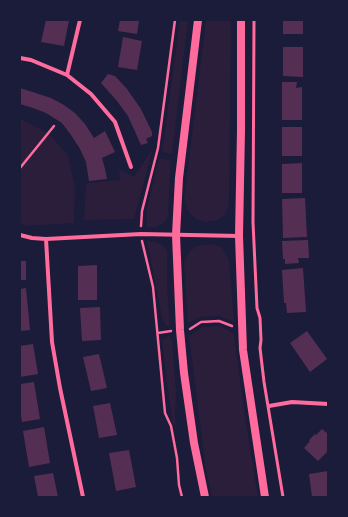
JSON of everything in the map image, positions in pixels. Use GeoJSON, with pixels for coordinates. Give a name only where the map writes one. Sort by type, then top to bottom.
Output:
{"type":"FeatureCollection","features":[{"type":"Feature","properties":{"kind":"main road"},"geometry":{"type":"LineString","coordinates":[[198,20],[179,178],[176,235],[180,330],[184,373],[194,443],[206,497]]}},
{"type":"Feature","properties":{"kind":"main road"},"geometry":{"type":"LineString","coordinates":[[241,20],[239,236],[242,325],[244,350],[265,497]]}},
{"type":"Feature","properties":{"kind":"street"},"geometry":{"type":"LineString","coordinates":[[67,75],[80,20]]}},
{"type":"Feature","properties":{"kind":"street"},"geometry":{"type":"LineString","coordinates":[[20,58],[31,60],[67,75],[91,94],[114,122],[131,167]]}},
{"type":"Feature","properties":{"kind":"street"},"geometry":{"type":"LineString","coordinates":[[20,235],[46,239],[141,234],[239,236]]}},
{"type":"Feature","properties":{"kind":"street"},"geometry":{"type":"LineString","coordinates":[[46,239],[52,342],[83,497]]}},
{"type":"Feature","properties":{"kind":"street"},"geometry":{"type":"LineString","coordinates":[[269,406],[292,402],[328,404]]}},
{"type":"Feature","properties":{"kind":"lane"},"geometry":{"type":"LineString","coordinates":[[254,20],[253,222],[257,308],[260,318],[260,348],[264,382],[283,497]]}},
{"type":"Feature","properties":{"kind":"path"},"geometry":{"type":"LineString","coordinates":[[175,20],[158,148],[142,211],[141,234],[152,287],[158,333],[165,413],[171,426],[182,497]]}},
{"type":"Feature","properties":{"kind":"path"},"geometry":{"type":"LineString","coordinates":[[20,168],[54,126]]}},
{"type":"Feature","properties":{"kind":"path"},"geometry":{"type":"LineString","coordinates":[[158,333],[190,329],[201,322],[219,321],[231,326],[242,325]]}},
{"type":"Feature","properties":{"kind":"shaded area"},"geometry":{"type":"Polygon","coordinates":[[[180,20],[188,20],[172,154],[162,152],[180,20]]]}},
{"type":"Feature","properties":{"kind":"shaded area"},"geometry":{"type":"Polygon","coordinates":[[[206,20],[231,20],[229,205],[225,214],[218,220],[206,222],[196,219],[189,213],[184,200],[206,20]]]}},
{"type":"Feature","properties":{"kind":"shaded area"},"geometry":{"type":"Polygon","coordinates":[[[20,119],[48,133],[68,155],[75,187],[74,223],[26,226],[20,222],[20,119]]]}},
{"type":"Feature","properties":{"kind":"shaded area"},"geometry":{"type":"Polygon","coordinates":[[[153,148],[134,219],[84,220],[86,183],[120,180],[119,169],[134,177],[153,148]]]}},
{"type":"Feature","properties":{"kind":"shaded area"},"geometry":{"type":"Polygon","coordinates":[[[159,158],[171,161],[168,213],[166,220],[162,224],[157,227],[147,227],[147,209],[159,158]]]}},
{"type":"Feature","properties":{"kind":"shaded area"},"geometry":{"type":"Polygon","coordinates":[[[147,241],[161,244],[167,250],[167,287],[170,326],[166,326],[162,318],[147,241]]]}},
{"type":"Feature","properties":{"kind":"shaded area"},"geometry":{"type":"Polygon","coordinates":[[[212,244],[221,247],[229,259],[234,322],[219,316],[200,317],[188,323],[184,263],[189,252],[197,246],[212,244]]]}},
{"type":"Feature","properties":{"kind":"shaded area"},"geometry":{"type":"Polygon","coordinates":[[[221,326],[234,334],[245,417],[258,497],[212,497],[206,470],[189,336],[203,327],[221,326]]]}},
{"type":"Feature","properties":{"kind":"shaded area"},"geometry":{"type":"Polygon","coordinates":[[[169,336],[172,340],[176,392],[176,424],[173,425],[162,340],[169,336]]]}},
{"type":"Feature","properties":{"kind":"building"},"geometry":{"type":"Polygon","coordinates":[[[46,20],[69,20],[64,46],[41,42],[46,20]]]}},
{"type":"Feature","properties":{"kind":"building"},"geometry":{"type":"Polygon","coordinates":[[[120,20],[139,20],[137,34],[118,31],[120,20]]]}},
{"type":"Feature","properties":{"kind":"building"},"geometry":{"type":"Polygon","coordinates":[[[283,20],[303,20],[303,34],[283,34],[283,20]]]}},
{"type":"Feature","properties":{"kind":"building"},"geometry":{"type":"Polygon","coordinates":[[[123,37],[142,41],[137,70],[118,67],[123,37]]]}},
{"type":"Feature","properties":{"kind":"building"},"geometry":{"type":"Polygon","coordinates":[[[283,47],[303,47],[303,77],[283,76],[283,47]]]}},
{"type":"Feature","properties":{"kind":"building"},"geometry":{"type":"Polygon","coordinates":[[[108,74],[115,76],[127,89],[141,109],[152,132],[152,136],[146,139],[148,143],[141,145],[128,116],[101,83],[108,74]]]}},
{"type":"Feature","properties":{"kind":"building"},"geometry":{"type":"Polygon","coordinates":[[[282,82],[297,82],[296,88],[302,87],[302,120],[282,120],[282,82]]]}},
{"type":"Feature","properties":{"kind":"building"},"geometry":{"type":"Polygon","coordinates":[[[20,88],[51,98],[64,105],[75,113],[85,124],[94,138],[105,131],[115,152],[102,158],[107,179],[89,181],[86,162],[71,135],[62,123],[46,113],[20,104],[20,88]]]}},
{"type":"Feature","properties":{"kind":"building"},"geometry":{"type":"Polygon","coordinates":[[[282,127],[302,127],[302,156],[282,156],[282,127]]]}},
{"type":"Feature","properties":{"kind":"building"},"geometry":{"type":"Polygon","coordinates":[[[302,163],[302,193],[282,193],[282,164],[302,163]]]}},
{"type":"Feature","properties":{"kind":"building"},"geometry":{"type":"Polygon","coordinates":[[[305,198],[307,237],[283,238],[282,199],[305,198]]]}},
{"type":"Feature","properties":{"kind":"building"},"geometry":{"type":"Polygon","coordinates":[[[308,240],[309,258],[298,258],[299,263],[285,264],[285,259],[283,259],[282,241],[308,240]]]}},
{"type":"Feature","properties":{"kind":"building"},"geometry":{"type":"Polygon","coordinates":[[[20,261],[26,261],[26,280],[20,280],[20,261]]]}},
{"type":"Feature","properties":{"kind":"building"},"geometry":{"type":"Polygon","coordinates":[[[97,265],[97,300],[78,300],[78,266],[97,265]]]}},
{"type":"Feature","properties":{"kind":"building"},"geometry":{"type":"Polygon","coordinates":[[[303,268],[306,312],[287,313],[286,303],[284,303],[282,270],[303,268]]]}},
{"type":"Feature","properties":{"kind":"building"},"geometry":{"type":"Polygon","coordinates":[[[26,288],[30,330],[20,331],[20,289],[26,288]]]}},
{"type":"Feature","properties":{"kind":"building"},"geometry":{"type":"Polygon","coordinates":[[[100,307],[101,340],[82,341],[80,308],[100,307]]]}},
{"type":"Feature","properties":{"kind":"building"},"geometry":{"type":"Polygon","coordinates":[[[307,331],[327,359],[310,372],[290,343],[307,331]]]}},
{"type":"Feature","properties":{"kind":"building"},"geometry":{"type":"Polygon","coordinates":[[[33,344],[38,374],[20,377],[20,346],[33,344]]]}},
{"type":"Feature","properties":{"kind":"building"},"geometry":{"type":"Polygon","coordinates":[[[99,354],[107,388],[91,391],[83,357],[99,354]]]}},
{"type":"Feature","properties":{"kind":"building"},"geometry":{"type":"Polygon","coordinates":[[[34,382],[40,419],[22,422],[20,410],[20,384],[34,382]]]}},
{"type":"Feature","properties":{"kind":"building"},"geometry":{"type":"Polygon","coordinates":[[[110,403],[117,435],[99,438],[93,406],[110,403]]]}},
{"type":"Feature","properties":{"kind":"building"},"geometry":{"type":"Polygon","coordinates":[[[44,427],[50,463],[29,467],[23,431],[44,427]]]}},
{"type":"Feature","properties":{"kind":"building"},"geometry":{"type":"Polygon","coordinates":[[[322,429],[328,434],[328,451],[318,461],[304,448],[310,439],[322,429]]]}},
{"type":"Feature","properties":{"kind":"building"},"geometry":{"type":"Polygon","coordinates":[[[129,450],[136,487],[116,491],[109,453],[129,450]]]}},
{"type":"Feature","properties":{"kind":"building"},"geometry":{"type":"Polygon","coordinates":[[[328,471],[328,497],[312,497],[309,474],[328,471]]]}},
{"type":"Feature","properties":{"kind":"building"},"geometry":{"type":"Polygon","coordinates":[[[53,473],[58,497],[38,497],[34,476],[53,473]]]}}]}
